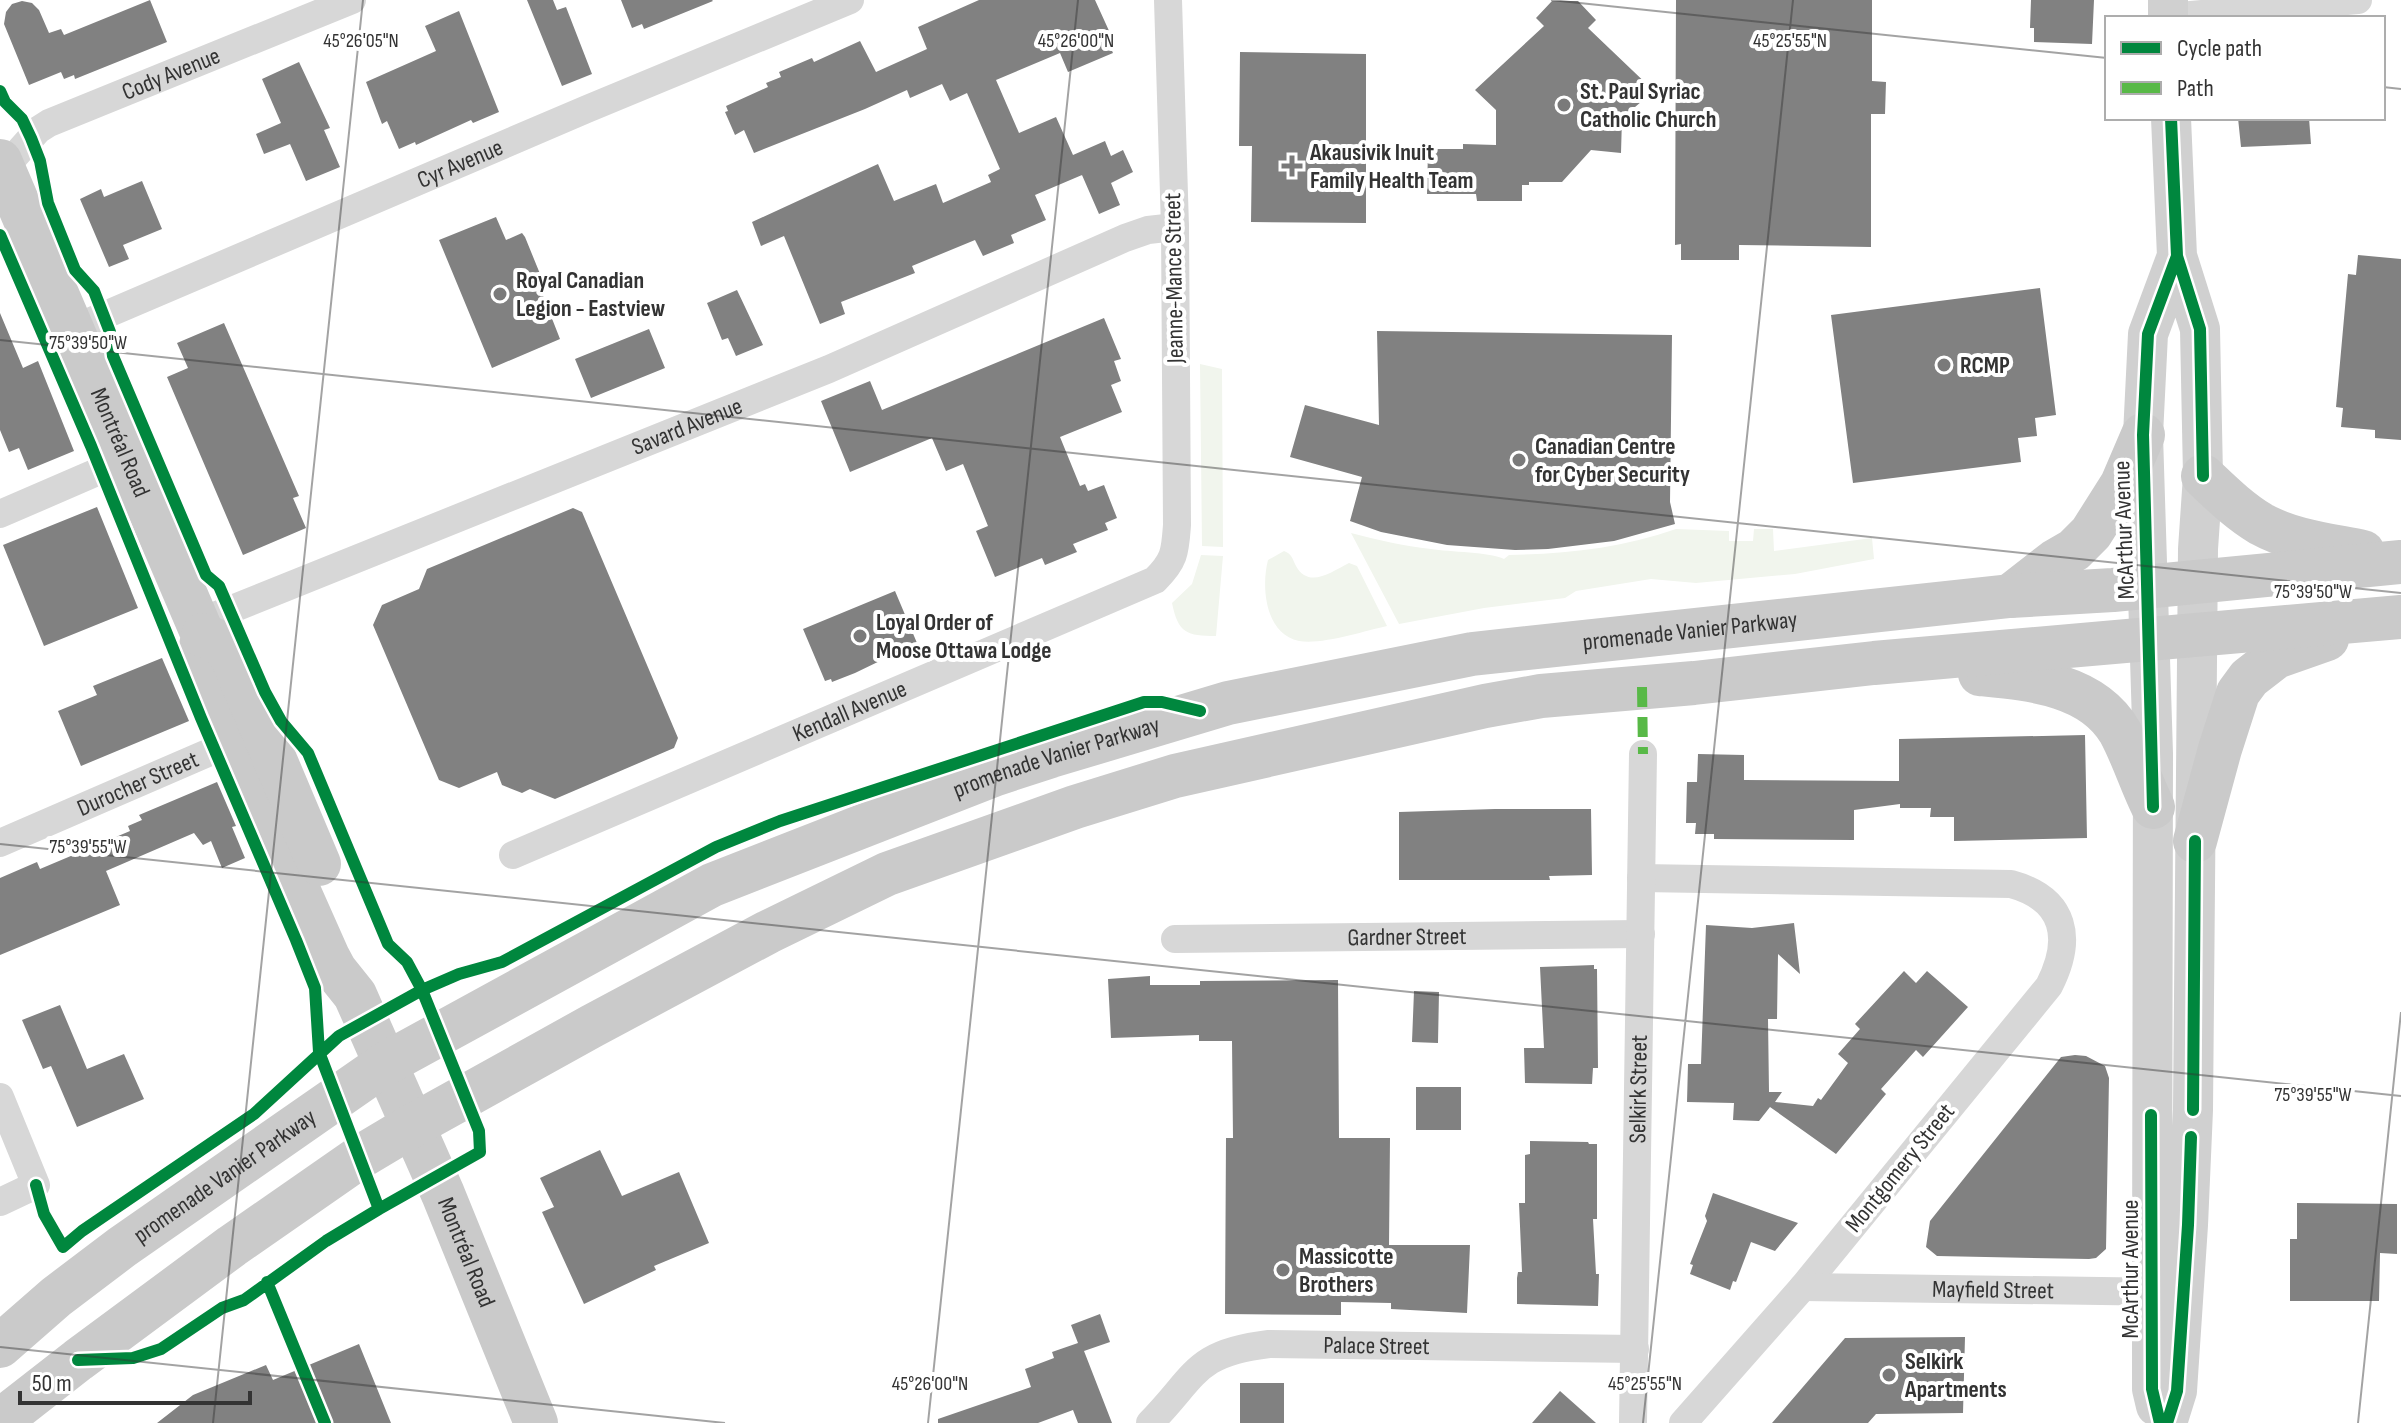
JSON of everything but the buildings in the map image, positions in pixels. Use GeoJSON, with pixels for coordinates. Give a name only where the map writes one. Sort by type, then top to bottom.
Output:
{"type":"FeatureCollection","features":[{"type":"Feature","properties":{"kind":"main road","name":"McArthur Avenue"},"geometry":{"type":"LineString","coordinates":[[2160,1423],[2152,1389],[2193,1110],[2198,582],[2203,476],[2200,329],[2177,256],[2171,120]]}},
{"type":"Feature","properties":{"kind":"main road","name":"Montréal Road"},"geometry":{"type":"LineString","coordinates":[[1,168],[200,629],[201,671],[328,957],[355,995],[443,1194],[536,1423]]}},
{"type":"Feature","properties":{"kind":"main road","name":"McArthur Avenue"},"geometry":{"type":"LineString","coordinates":[[2167,1423],[2177,1391],[2168,1292],[2143,435],[2148,334],[2177,256]]}},
{"type":"Feature","properties":{"kind":"main road"},"geometry":{"type":"LineString","coordinates":[[2010,596],[2074,550],[2091,533],[2122,484],[2143,435]]}},
{"type":"Feature","properties":{"kind":"main road"},"geometry":{"type":"LineString","coordinates":[[2203,476],[2225,498],[2273,530],[2307,541],[2401,560]]}},
{"type":"Feature","properties":{"kind":"main road","name":"promenade Vanier Parkway"},"geometry":{"type":"LineString","coordinates":[[0,1346],[56,1297],[122,1247],[385,1064],[712,885],[996,774],[1188,714],[1284,691],[1472,654],[2010,596],[2198,582],[2401,560]]}},
{"type":"Feature","properties":{"kind":"main road"},"geometry":{"type":"LineString","coordinates":[[0,1421],[232,1246],[360,1157],[412,1126],[741,947],[887,874],[1075,807],[1175,776],[1541,696],[1874,663],[2398,618]]}},
{"type":"Feature","properties":{"kind":"main road"},"geometry":{"type":"LineString","coordinates":[[2195,841],[2232,707],[2249,678],[2276,657],[2293,649],[2398,618]]}},
{"type":"Feature","properties":{"kind":"main road","name":"Montréal Road"},"geometry":{"type":"LineString","coordinates":[[200,629],[230,653],[272,749],[354,949],[355,995]]}},
{"type":"Feature","properties":{"kind":"main road"},"geometry":{"type":"LineString","coordinates":[[1874,663],[2029,679],[2076,694],[2092,703],[2118,728],[2153,807]]}},
{"type":"Feature","properties":{"kind":"street","name":"Cody Avenue"},"geometry":{"type":"LineString","coordinates":[[1,168],[38,130],[49,123],[352,0]]}},
{"type":"Feature","properties":{"kind":"street","name":"Cyr Avenue"},"geometry":{"type":"LineString","coordinates":[[70,330],[850,0]]}},
{"type":"Feature","properties":{"kind":"street","name":"Jeanne-Mance Street"},"geometry":{"type":"LineString","coordinates":[[1168,0],[1175,227],[1175,555]]}},
{"type":"Feature","properties":{"kind":"street"},"geometry":{"type":"LineString","coordinates":[[2189,16],[2358,0]]}},
{"type":"Feature","properties":{"kind":"street","name":"Savard Avenue"},"geometry":{"type":"LineString","coordinates":[[200,629],[829,369],[1125,238],[1148,230],[1175,227]]}},
{"type":"Feature","properties":{"kind":"street"},"geometry":{"type":"LineString","coordinates":[[0,514],[127,459]]}},
{"type":"Feature","properties":{"kind":"street","name":"Kendall Avenue"},"geometry":{"type":"LineString","coordinates":[[513,855],[1155,580],[1175,555]]}},
{"type":"Feature","properties":{"kind":"street","name":"Durocher Street"},"geometry":{"type":"LineString","coordinates":[[0,843],[233,742]]}},
{"type":"Feature","properties":{"kind":"street","name":"Selkirk Street"},"geometry":{"type":"LineString","coordinates":[[1633,1423],[1643,754]]}},
{"type":"Feature","properties":{"kind":"street","name":"Montgomery Street"},"geometry":{"type":"LineString","coordinates":[[1641,878],[1992,882],[2026,888],[2040,897],[2061,919],[2061,954],[2049,986],[1803,1287],[1683,1423]]}},
{"type":"Feature","properties":{"kind":"street","name":"Gardner Street"},"geometry":{"type":"LineString","coordinates":[[1175,939],[1641,934]]}},
{"type":"Feature","properties":{"kind":"street"},"geometry":{"type":"LineString","coordinates":[[0,1097],[36,1185],[0,1202]]}},
{"type":"Feature","properties":{"kind":"street","name":"Mayfield Street"},"geometry":{"type":"LineString","coordinates":[[1803,1287],[2168,1292]]}},
{"type":"Feature","properties":{"kind":"street","name":"Palace Street"},"geometry":{"type":"LineString","coordinates":[[1150,1423],[1194,1370],[1207,1360],[1247,1347],[1269,1344],[1635,1349]]}},
{"type":"Feature","properties":{"kind":"shaded area"},"geometry":{"type":"Polygon","coordinates":[[[1200,364],[1222,369],[1223,547],[1202,546],[1200,364]]]}},
{"type":"Feature","properties":{"kind":"shaded area"},"geometry":{"type":"Polygon","coordinates":[[[1676,529],[1729,531],[1729,541],[1753,541],[1754,529],[1773,529],[1774,551],[1872,538],[1874,559],[1795,574],[1696,583],[1651,579],[1576,591],[1565,598],[1484,608],[1399,624],[1351,533],[1411,546],[1504,559],[1509,555],[1614,545],[1676,529]]]}},
{"type":"Feature","properties":{"kind":"shaded area"},"geometry":{"type":"Polygon","coordinates":[[[1284,551],[1301,573],[1314,578],[1349,563],[1357,566],[1387,626],[1319,641],[1299,641],[1288,637],[1272,619],[1265,583],[1268,560],[1284,551]]]}},
{"type":"Feature","properties":{"kind":"shaded area"},"geometry":{"type":"Polygon","coordinates":[[[1201,555],[1223,556],[1216,636],[1185,631],[1177,621],[1172,603],[1192,584],[1201,555]]]}},
{"type":"Feature","properties":{"kind":"marked path"},"geometry":{"type":"LineString","coordinates":[[1642,687],[1643,754]]}},
{"type":"Feature","properties":{"kind":"cycle path"},"geometry":{"type":"LineString","coordinates":[[0,91],[5,102],[22,119],[31,138],[40,161],[48,203],[75,270],[94,291],[110,332],[113,356],[206,575],[219,586],[265,692],[281,721],[308,753],[388,944],[407,962],[422,990],[479,1131],[480,1152],[379,1209],[319,1052],[315,988],[91,446],[0,235]]}},
{"type":"Feature","properties":{"kind":"cycle path"},"geometry":{"type":"LineString","coordinates":[[2171,120],[2177,256],[2200,329],[2203,476]]}},
{"type":"Feature","properties":{"kind":"cycle path"},"geometry":{"type":"LineString","coordinates":[[2153,807],[2143,435],[2148,334],[2177,256]]}},
{"type":"Feature","properties":{"kind":"cycle path"},"geometry":{"type":"LineString","coordinates":[[36,1185],[44,1214],[63,1247],[254,1114],[339,1036],[422,990],[459,974],[502,962],[716,847],[780,821],[1144,702],[1162,702],[1200,711]]}},
{"type":"Feature","properties":{"kind":"cycle path"},"geometry":{"type":"LineString","coordinates":[[2193,1110],[2195,841]]}},
{"type":"Feature","properties":{"kind":"cycle path"},"geometry":{"type":"LineString","coordinates":[[2151,1115],[2152,1389],[2160,1423]]}},
{"type":"Feature","properties":{"kind":"cycle path"},"geometry":{"type":"LineString","coordinates":[[2167,1423],[2177,1391],[2191,1137]]}},
{"type":"Feature","properties":{"kind":"cycle path"},"geometry":{"type":"LineString","coordinates":[[78,1360],[133,1358],[161,1349],[222,1308],[244,1300],[326,1241],[379,1209]]}},
{"type":"Feature","properties":{"kind":"cycle path"},"geometry":{"type":"LineString","coordinates":[[267,1282],[325,1423]]}},
{"type":"Feature","properties":{"kind":"place","name":"St. Paul Syriac Catholic Church"},"geometry":{"type":"Point","coordinates":[1564,105]}},
{"type":"Feature","properties":{"kind":"place","name":"Akausivik Inuit Family Health Team"},"geometry":{"type":"Point","coordinates":[1292,166]}},
{"type":"Feature","properties":{"kind":"place","name":"Royal Canadian Legion - Eastview"},"geometry":{"type":"Point","coordinates":[500,294]}},
{"type":"Feature","properties":{"kind":"place","name":"RCMP"},"geometry":{"type":"Point","coordinates":[1944,365]}},
{"type":"Feature","properties":{"kind":"place","name":"Canadian Centre for Cyber Security"},"geometry":{"type":"Point","coordinates":[1519,460]}},
{"type":"Feature","properties":{"kind":"place","name":"Loyal Order of Moose Ottawa Lodge"},"geometry":{"type":"Point","coordinates":[860,636]}},
{"type":"Feature","properties":{"kind":"place","name":"Massicotte Brothers"},"geometry":{"type":"Point","coordinates":[1283,1270]}},
{"type":"Feature","properties":{"kind":"place","name":"Selkirk Apartments"},"geometry":{"type":"Point","coordinates":[1889,1375]}}]}
